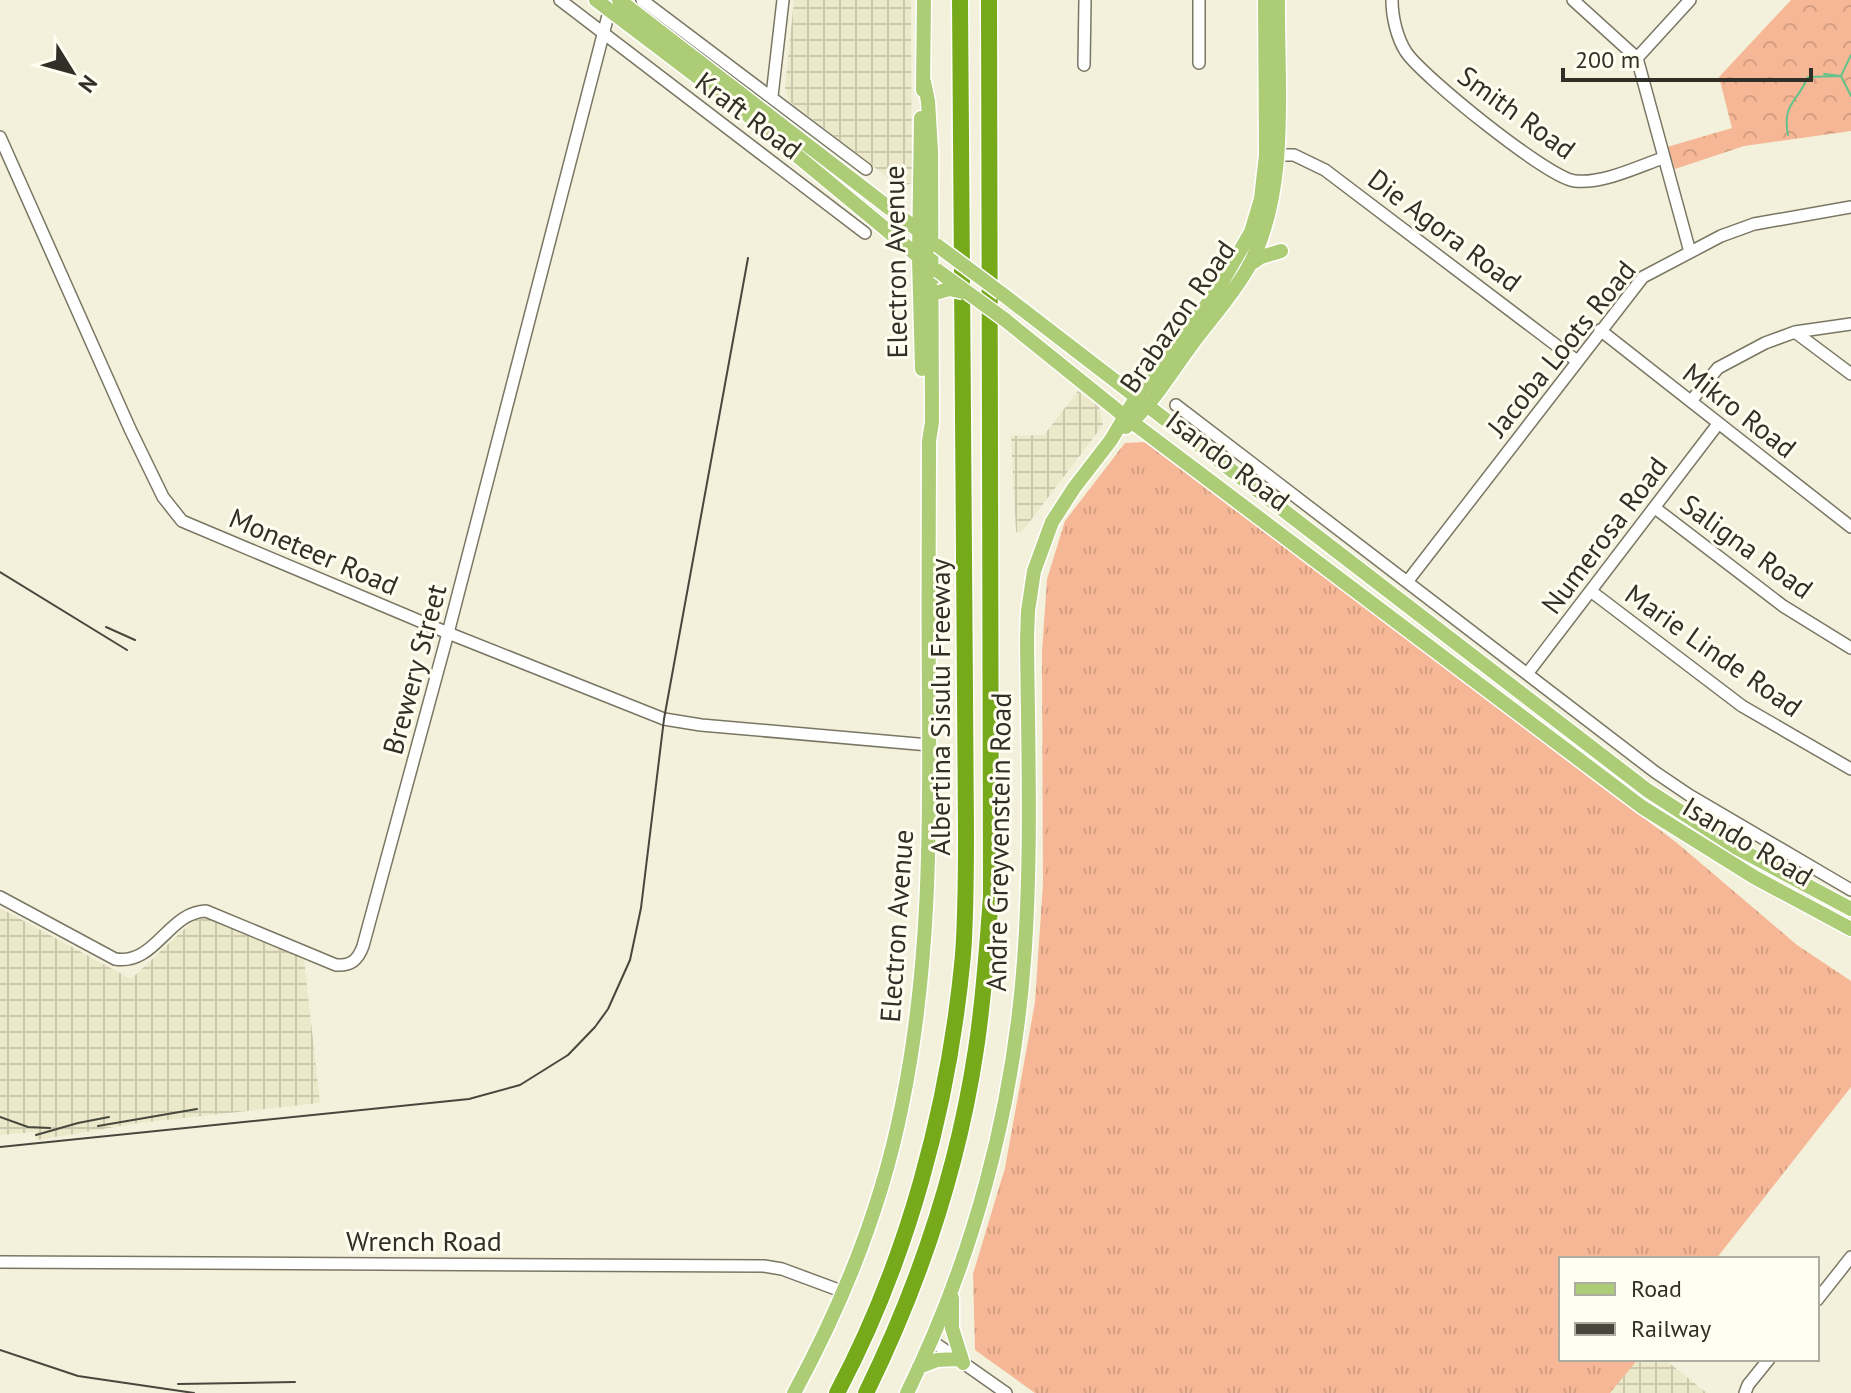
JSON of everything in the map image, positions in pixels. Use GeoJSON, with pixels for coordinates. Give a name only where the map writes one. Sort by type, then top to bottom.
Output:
{"type":"FeatureCollection","features":[{"type":"Feature","properties":{"kind":"highway","name":"Albertina Sisulu Freeway"},"geometry":{"type":"LineString","coordinates":[[837,1393],[882,1295],[915,1201],[941,1100],[963,953],[966,833],[960,0]]}},
{"type":"Feature","properties":{"kind":"highway","name":"Albertina Sisulu Freeway"},"geometry":{"type":"LineString","coordinates":[[866,1393],[931,1237],[967,1098],[986,973],[991,896],[989,0]]}},
{"type":"Feature","properties":{"kind":"main road","name":"Isando Road"},"geometry":{"type":"LineString","coordinates":[[596,0],[614,3],[863,187],[1647,790],[1737,848],[1851,909]]}},
{"type":"Feature","properties":{"kind":"main road","name":"Electron Avenue"},"geometry":{"type":"LineString","coordinates":[[924,0],[919,188],[930,240]]}},
{"type":"Feature","properties":{"kind":"main road","name":"Brabazon Road"},"geometry":{"type":"LineString","coordinates":[[1128,418],[1232,292],[1260,241],[1269,212],[1271,154],[1271,44],[1265,0]]}},
{"type":"Feature","properties":{"kind":"main road","name":"Brabazon Road"},"geometry":{"type":"LineString","coordinates":[[1271,44],[1278,0]]}},
{"type":"Feature","properties":{"kind":"main road","name":"Isando Road"},"geometry":{"type":"LineString","coordinates":[[614,3],[929,265],[1642,807],[1754,877],[1851,929]]}},
{"type":"Feature","properties":{"kind":"main road","name":"Electron Avenue"},"geometry":{"type":"LineString","coordinates":[[794,1393],[844,1292],[879,1193],[902,1107],[922,981],[929,903],[929,441],[924,423],[930,293],[930,126],[924,82]]}},
{"type":"Feature","properties":{"kind":"main road","name":"Brabazon Road"},"geometry":{"type":"LineString","coordinates":[[1142,400],[1241,253],[1261,199],[1271,154]]}},
{"type":"Feature","properties":{"kind":"main road"},"geometry":{"type":"LineString","coordinates":[[863,187],[871,188],[893,203],[904,206],[913,201],[919,188]]}},
{"type":"Feature","properties":{"kind":"main road"},"geometry":{"type":"LineString","coordinates":[[884,229],[930,293],[949,289],[971,295]]}},
{"type":"Feature","properties":{"kind":"main road"},"geometry":{"type":"LineString","coordinates":[[1248,266],[1261,257],[1281,251]]}},
{"type":"Feature","properties":{"kind":"main road","name":"Andre Greyvenstein Road"},"geometry":{"type":"LineString","coordinates":[[907,1393],[932,1341],[977,1214],[993,1155],[1018,1020],[1028,892],[1027,639],[1030,588],[1038,556],[1052,522],[1128,418]]}},
{"type":"Feature","properties":{"kind":"main road"},"geometry":{"type":"LineString","coordinates":[[919,1367],[937,1360],[960,1361],[952,1328],[953,1285]]}},
{"type":"Feature","properties":{"kind":"street"},"geometry":{"type":"LineString","coordinates":[[560,0],[604,34]]}},
{"type":"Feature","properties":{"kind":"street"},"geometry":{"type":"LineString","coordinates":[[642,0],[866,169]]}},
{"type":"Feature","properties":{"kind":"street"},"geometry":{"type":"LineString","coordinates":[[772,96],[783,0]]}},
{"type":"Feature","properties":{"kind":"street"},"geometry":{"type":"LineString","coordinates":[[1084,65],[1085,0]]}},
{"type":"Feature","properties":{"kind":"street"},"geometry":{"type":"LineString","coordinates":[[1199,0],[1199,63]]}},
{"type":"Feature","properties":{"kind":"street","name":"Smith Road"},"geometry":{"type":"LineString","coordinates":[[1392,0],[1400,41],[1422,71],[1496,131],[1561,176],[1577,181],[1598,179],[1663,158]]}},
{"type":"Feature","properties":{"kind":"street"},"geometry":{"type":"LineString","coordinates":[[1573,0],[1637,58],[1690,252]]}},
{"type":"Feature","properties":{"kind":"street"},"geometry":{"type":"LineString","coordinates":[[1637,58],[1690,0]]}},
{"type":"Feature","properties":{"kind":"street","name":"Brewery Street"},"geometry":{"type":"LineString","coordinates":[[0,897],[115,959],[138,957],[183,917],[196,911],[206,911],[336,965],[354,962],[363,946],[448,633],[614,3]]}},
{"type":"Feature","properties":{"kind":"street","name":"Kraft Road"},"geometry":{"type":"LineString","coordinates":[[604,34],[865,233]]}},
{"type":"Feature","properties":{"kind":"street","name":"Moneteer Road"},"geometry":{"type":"LineString","coordinates":[[0,137],[130,429],[175,515],[193,526],[448,633],[664,719],[929,745]]}},
{"type":"Feature","properties":{"kind":"street","name":"Die Agora Road"},"geometry":{"type":"LineString","coordinates":[[1271,154],[1294,155],[1325,170],[1577,361]]}},
{"type":"Feature","properties":{"kind":"street","name":"Jacoba Loots Road"},"geometry":{"type":"LineString","coordinates":[[1407,582],[1643,277],[1754,224],[1851,207]]}},
{"type":"Feature","properties":{"kind":"street"},"geometry":{"type":"LineString","coordinates":[[1691,401],[1718,368],[1765,343],[1795,332],[1851,324]]}},
{"type":"Feature","properties":{"kind":"street","name":"Mikro Road"},"geometry":{"type":"LineString","coordinates":[[1600,330],[1851,527]]}},
{"type":"Feature","properties":{"kind":"street"},"geometry":{"type":"LineString","coordinates":[[1795,332],[1851,374]]}},
{"type":"Feature","properties":{"kind":"street","name":"Isando Road"},"geometry":{"type":"LineString","coordinates":[[1176,405],[1689,795],[1851,890]]}},
{"type":"Feature","properties":{"kind":"street","name":"Numerosa Road"},"geometry":{"type":"LineString","coordinates":[[1527,674],[1718,424]]}},
{"type":"Feature","properties":{"kind":"street","name":"Saligna Road"},"geometry":{"type":"LineString","coordinates":[[1655,508],[1783,606],[1851,648]]}},
{"type":"Feature","properties":{"kind":"street","name":"Marie Linde Road"},"geometry":{"type":"LineString","coordinates":[[1592,592],[1742,706],[1851,769]]}},
{"type":"Feature","properties":{"kind":"street"},"geometry":{"type":"LineString","coordinates":[[1819,1297],[1851,1257]]}},
{"type":"Feature","properties":{"kind":"street","name":"Wrench Road"},"geometry":{"type":"LineString","coordinates":[[0,1262],[764,1266],[782,1269],[844,1292]]}},
{"type":"Feature","properties":{"kind":"street"},"geometry":{"type":"LineString","coordinates":[[932,1341],[1006,1393]]}},
{"type":"Feature","properties":{"kind":"street"},"geometry":{"type":"LineString","coordinates":[[1745,1393],[1768,1361]]}},
{"type":"Feature","properties":{"kind":"shaded area"},"geometry":{"type":"Polygon","coordinates":[[[794,0],[911,0],[912,183],[900,187],[789,101],[785,87],[794,0]]]}},
{"type":"Feature","properties":{"kind":"shaded area"},"geometry":{"type":"Polygon","coordinates":[[[1078,391],[1099,407],[1103,425],[1021,533],[1016,532],[1011,436],[1044,435],[1078,391]]]}},
{"type":"Feature","properties":{"kind":"shaded area"},"geometry":{"type":"Polygon","coordinates":[[[0,908],[131,979],[194,920],[208,918],[304,959],[320,1103],[139,1123],[37,1140],[35,1132],[0,1135],[0,908]]]}},
{"type":"Feature","properties":{"kind":"shaded area"},"geometry":{"type":"Polygon","coordinates":[[[1635,1361],[1667,1361],[1707,1393],[1609,1393],[1635,1361]]]}},
{"type":"Feature","properties":{"kind":"green space"},"geometry":{"type":"Polygon","coordinates":[[[1791,0],[1851,0],[1851,131],[1744,146],[1675,169],[1667,147],[1732,128],[1719,77],[1791,0]]]}},
{"type":"Feature","properties":{"kind":"green space"},"geometry":{"type":"Polygon","coordinates":[[[1145,442],[1677,843],[1797,945],[1851,981],[1851,1087],[1718,1257],[1559,1257],[1559,1361],[1636,1361],[1610,1393],[1035,1393],[975,1350],[973,1274],[1005,1168],[1035,1002],[1043,883],[1042,652],[1047,579],[1065,521],[1125,443],[1145,442]]]}},
{"type":"Feature","properties":{"kind":"waterway"},"geometry":{"type":"LineString","coordinates":[[1851,55],[1841,76],[1851,96]]}},
{"type":"Feature","properties":{"kind":"waterway"},"geometry":{"type":"LineString","coordinates":[[1788,135],[1789,109],[1808,77],[1841,76],[1824,74]]}},
{"type":"Feature","properties":{"kind":"railway"},"geometry":{"type":"LineString","coordinates":[[0,1147],[469,1099],[520,1085],[568,1055],[595,1027],[608,1009],[630,960],[641,908],[664,719],[748,258]]}},
{"type":"Feature","properties":{"kind":"railway"},"geometry":{"type":"LineString","coordinates":[[0,572],[127,650]]}},
{"type":"Feature","properties":{"kind":"railway"},"geometry":{"type":"LineString","coordinates":[[106,627],[135,640]]}},
{"type":"Feature","properties":{"kind":"railway"},"geometry":{"type":"LineString","coordinates":[[98,1126],[197,1109]]}},
{"type":"Feature","properties":{"kind":"railway"},"geometry":{"type":"LineString","coordinates":[[0,1117],[28,1127],[50,1128]]}},
{"type":"Feature","properties":{"kind":"railway"},"geometry":{"type":"LineString","coordinates":[[36,1135],[109,1117]]}},
{"type":"Feature","properties":{"kind":"railway"},"geometry":{"type":"LineString","coordinates":[[0,1350],[78,1376],[194,1393]]}},
{"type":"Feature","properties":{"kind":"railway"},"geometry":{"type":"LineString","coordinates":[[178,1384],[295,1382]]}}]}
